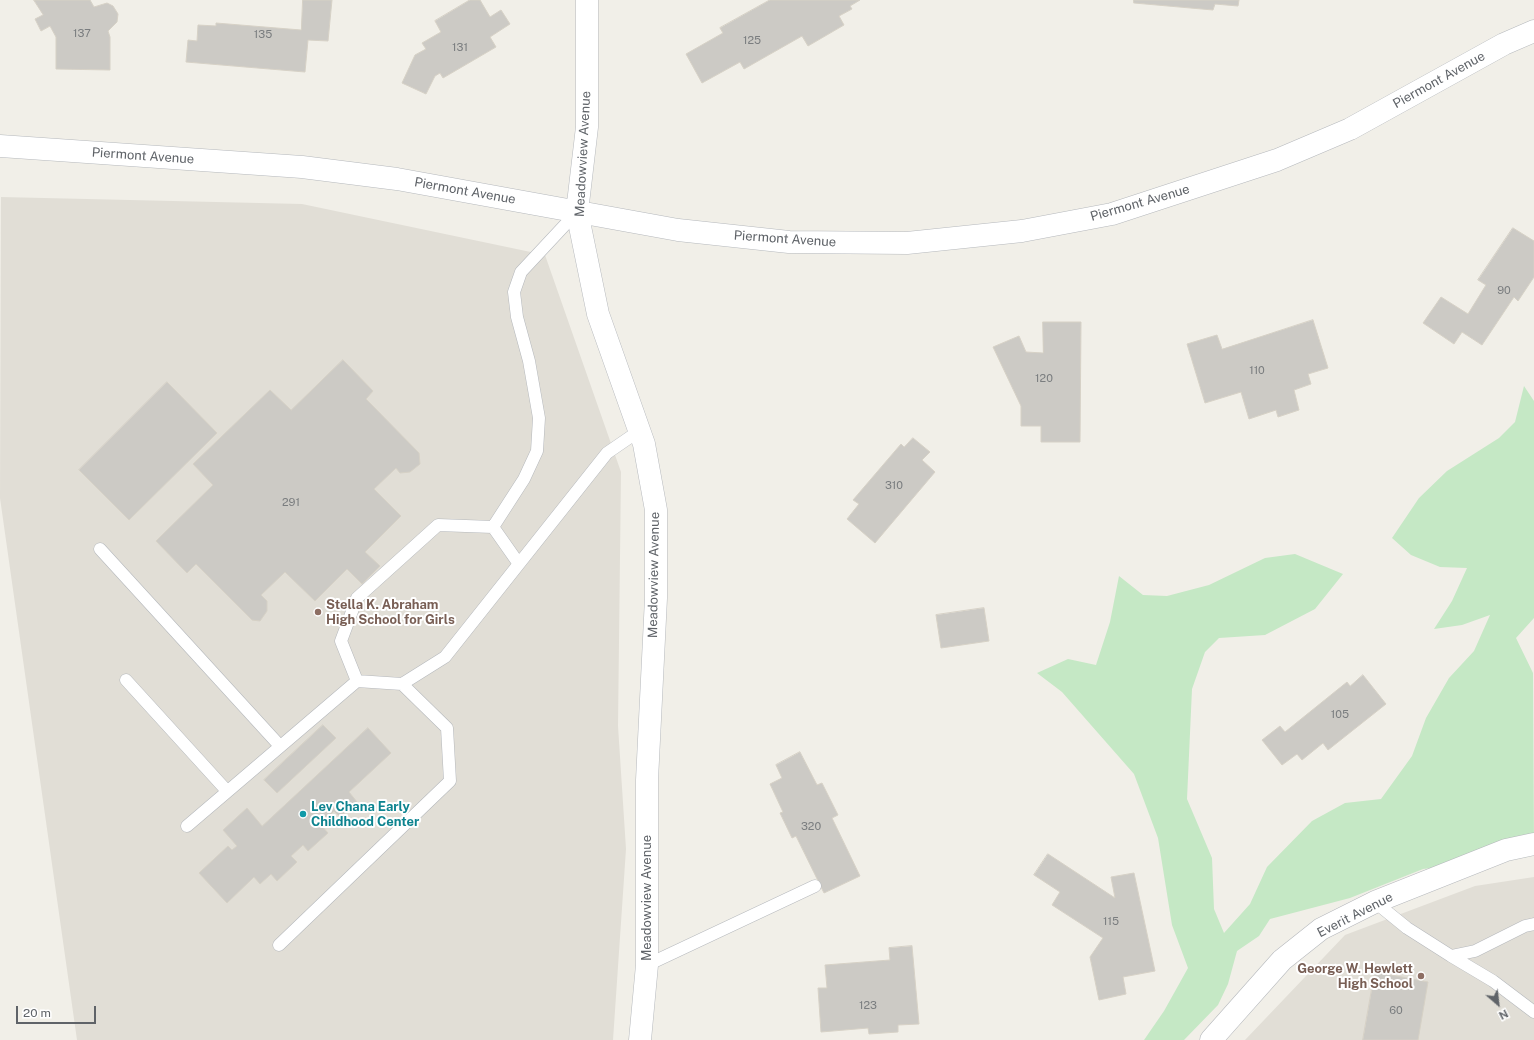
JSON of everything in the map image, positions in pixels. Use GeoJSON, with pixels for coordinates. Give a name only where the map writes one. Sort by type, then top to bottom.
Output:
{"type":"FeatureCollection","features":[{"type":"Feature","properties":{"kind":"street","name":"Meadowview Avenue"},"geometry":{"type":"LineString","coordinates":[[587,0],[587,127],[578,212],[598,314],[644,444],[656,510],[656,598],[648,780],[647,965],[640,1040]]}},
{"type":"Feature","properties":{"kind":"street","name":"Piermont Avenue"},"geometry":{"type":"LineString","coordinates":[[0,146],[302,167],[397,179],[678,230],[790,242],[906,243],[1022,231],[1112,214],[1277,160],[1350,129],[1504,44],[1534,31]]}},
{"type":"Feature","properties":{"kind":"street","name":"Everit Avenue"},"geometry":{"type":"LineString","coordinates":[[1211,1040],[1282,960],[1321,929],[1375,902],[1506,850],[1534,844]]}},
{"type":"Feature","properties":{"kind":"lane"},"geometry":{"type":"LineString","coordinates":[[493,527],[524,479],[537,451],[539,418],[529,361],[516,317],[514,292],[520,272],[578,212]]}},
{"type":"Feature","properties":{"kind":"lane"},"geometry":{"type":"LineString","coordinates":[[187,826],[356,681],[402,684],[445,657],[607,453],[639,431]]}},
{"type":"Feature","properties":{"kind":"lane"},"geometry":{"type":"LineString","coordinates":[[356,681],[341,641],[358,598],[438,526],[493,527]]}},
{"type":"Feature","properties":{"kind":"lane"},"geometry":{"type":"LineString","coordinates":[[493,527],[519,564]]}},
{"type":"Feature","properties":{"kind":"lane"},"geometry":{"type":"LineString","coordinates":[[100,549],[280,746]]}},
{"type":"Feature","properties":{"kind":"lane"},"geometry":{"type":"LineString","coordinates":[[126,680],[227,791]]}},
{"type":"Feature","properties":{"kind":"lane"},"geometry":{"type":"LineString","coordinates":[[279,945],[450,781],[447,728],[402,684]]}},
{"type":"Feature","properties":{"kind":"lane"},"geometry":{"type":"LineString","coordinates":[[647,965],[815,886]]}},
{"type":"Feature","properties":{"kind":"lane"},"geometry":{"type":"LineString","coordinates":[[1375,902],[1407,928],[1493,981],[1534,1012]]}},
{"type":"Feature","properties":{"kind":"lane"},"geometry":{"type":"LineString","coordinates":[[1451,956],[1475,951],[1525,926],[1534,924]]}},
{"type":"Feature","properties":{"kind":"shaded area","name":"Stella K. Abraham High School for Girls"},"geometry":{"type":"Polygon","coordinates":[[[1,197],[302,204],[545,255],[621,472],[618,726],[626,849],[613,1040],[77,1040],[0,498],[1,197]]]}},
{"type":"Feature","properties":{"kind":"shaded area","name":"George W. Hewlett High School"},"geometry":{"type":"Polygon","coordinates":[[[1534,877],[1534,1040],[1245,1040],[1345,935],[1475,886],[1534,877]]]}},
{"type":"Feature","properties":{"kind":"green space"},"geometry":{"type":"Polygon","coordinates":[[[1524,386],[1534,401],[1534,618],[1516,638],[1533,673],[1534,850],[1527,857],[1423,869],[1350,898],[1270,919],[1259,936],[1237,951],[1228,984],[1218,1005],[1184,1040],[1144,1040],[1164,1011],[1188,968],[1172,925],[1158,838],[1134,774],[1062,692],[1037,673],[1068,659],[1096,665],[1110,622],[1119,576],[1143,595],[1167,596],[1209,585],[1265,558],[1295,554],[1343,574],[1315,609],[1265,635],[1219,638],[1205,652],[1192,689],[1187,799],[1212,858],[1214,909],[1224,933],[1250,904],[1267,867],[1312,821],[1345,803],[1381,799],[1412,756],[1426,718],[1449,678],[1474,651],[1490,615],[1462,625],[1434,629],[1452,601],[1467,568],[1440,567],[1411,555],[1392,538],[1419,498],[1447,471],[1499,438],[1515,422],[1524,386]]]}},
{"type":"Feature","properties":{"kind":"building"},"geometry":{"type":"Polygon","coordinates":[[[34,0],[90,0],[94,7],[107,3],[113,6],[118,14],[117,22],[108,31],[110,37],[110,70],[56,69],[56,37],[50,26],[41,31],[35,19],[43,15],[34,0]]]}},
{"type":"Feature","properties":{"kind":"building"},"geometry":{"type":"Polygon","coordinates":[[[303,0],[332,0],[328,41],[308,40],[305,72],[186,62],[188,40],[197,41],[198,25],[216,26],[216,23],[301,30],[303,0]]]}},
{"type":"Feature","properties":{"kind":"building"},"geometry":{"type":"Polygon","coordinates":[[[470,0],[480,0],[490,17],[501,10],[510,24],[490,37],[496,47],[443,78],[440,73],[435,76],[426,94],[402,83],[415,55],[426,49],[422,43],[441,32],[435,21],[470,0]]]}},
{"type":"Feature","properties":{"kind":"building"},"geometry":{"type":"Polygon","coordinates":[[[770,0],[860,0],[850,6],[852,9],[839,16],[844,25],[808,46],[802,36],[744,69],[740,62],[702,83],[686,54],[723,33],[720,28],[770,0]]]}},
{"type":"Feature","properties":{"kind":"building"},"geometry":{"type":"Polygon","coordinates":[[[1134,0],[1239,0],[1238,6],[1215,4],[1213,10],[1134,3],[1134,0]]]}},
{"type":"Feature","properties":{"kind":"building"},"geometry":{"type":"Polygon","coordinates":[[[1513,228],[1534,241],[1534,277],[1518,301],[1514,297],[1482,345],[1462,332],[1454,344],[1423,323],[1441,297],[1468,314],[1486,285],[1478,280],[1513,228]]]}},
{"type":"Feature","properties":{"kind":"building"},"geometry":{"type":"Polygon","coordinates":[[[1313,320],[1328,368],[1308,374],[1311,384],[1294,390],[1299,410],[1278,417],[1276,410],[1249,419],[1241,392],[1205,403],[1187,344],[1217,335],[1222,349],[1313,320]]]}},
{"type":"Feature","properties":{"kind":"building"},"geometry":{"type":"Polygon","coordinates":[[[1043,322],[1081,322],[1080,442],[1041,442],[1041,426],[1021,426],[1021,406],[993,347],[1019,336],[1026,352],[1043,353],[1043,322]]]}},
{"type":"Feature","properties":{"kind":"building"},"geometry":{"type":"Polygon","coordinates":[[[343,360],[373,391],[366,399],[419,453],[420,464],[410,472],[400,473],[396,468],[374,489],[401,516],[365,552],[380,566],[362,584],[347,569],[315,601],[285,572],[261,595],[267,601],[267,611],[260,621],[252,620],[196,564],[187,573],[156,541],[213,485],[193,464],[270,390],[291,410],[343,360]]]}},
{"type":"Feature","properties":{"kind":"building"},"geometry":{"type":"Polygon","coordinates":[[[167,382],[217,433],[129,520],[79,470],[167,382]]]}},
{"type":"Feature","properties":{"kind":"building"},"geometry":{"type":"Polygon","coordinates":[[[913,438],[930,452],[922,460],[935,472],[875,543],[847,519],[859,504],[853,500],[901,444],[904,447],[913,438]]]}},
{"type":"Feature","properties":{"kind":"building"},"geometry":{"type":"Polygon","coordinates":[[[984,608],[989,641],[941,648],[936,615],[984,608]]]}},
{"type":"Feature","properties":{"kind":"building"},"geometry":{"type":"Polygon","coordinates":[[[1363,675],[1386,704],[1328,750],[1323,743],[1302,760],[1297,754],[1282,765],[1262,740],[1280,726],[1285,732],[1347,682],[1350,686],[1363,675]]]}},
{"type":"Feature","properties":{"kind":"building"},"geometry":{"type":"Polygon","coordinates":[[[323,725],[336,738],[277,793],[264,780],[323,725]]]}},
{"type":"Feature","properties":{"kind":"building","name":"Lev Chana Early Childhood Center"},"geometry":{"type":"Polygon","coordinates":[[[368,728],[391,753],[349,792],[357,802],[340,817],[334,811],[320,824],[328,833],[308,851],[303,845],[291,856],[297,862],[277,881],[271,874],[260,884],[254,877],[227,903],[199,873],[228,846],[232,850],[237,846],[223,830],[247,808],[262,826],[368,728]]]}},
{"type":"Feature","properties":{"kind":"building"},"geometry":{"type":"Polygon","coordinates":[[[800,752],[817,785],[822,783],[838,815],[832,818],[860,876],[824,893],[796,836],[792,838],[780,813],[783,812],[770,784],[782,778],[776,765],[800,752]]]}},
{"type":"Feature","properties":{"kind":"building"},"geometry":{"type":"Polygon","coordinates":[[[1048,854],[1115,898],[1111,877],[1134,873],[1155,971],[1123,977],[1126,994],[1099,1000],[1090,957],[1103,938],[1052,905],[1060,892],[1034,875],[1048,854]]]}},
{"type":"Feature","properties":{"kind":"building"},"geometry":{"type":"Polygon","coordinates":[[[912,946],[919,1024],[898,1025],[898,1032],[869,1034],[868,1028],[821,1032],[818,988],[827,988],[825,965],[890,960],[889,948],[912,946]]]}},
{"type":"Feature","properties":{"kind":"building"},"geometry":{"type":"Polygon","coordinates":[[[1375,972],[1428,982],[1418,1040],[1363,1040],[1375,972]]]}},
{"type":"Feature","properties":{"kind":"place","name":"Stella K. Abraham High School for Girls"},"geometry":{"type":"Point","coordinates":[318,612]}},
{"type":"Feature","properties":{"kind":"place","name":"Lev Chana Early Childhood Center"},"geometry":{"type":"Point","coordinates":[303,814]}},
{"type":"Feature","properties":{"kind":"place","name":"George W. Hewlett High School"},"geometry":{"type":"Point","coordinates":[1421,976]}}]}
